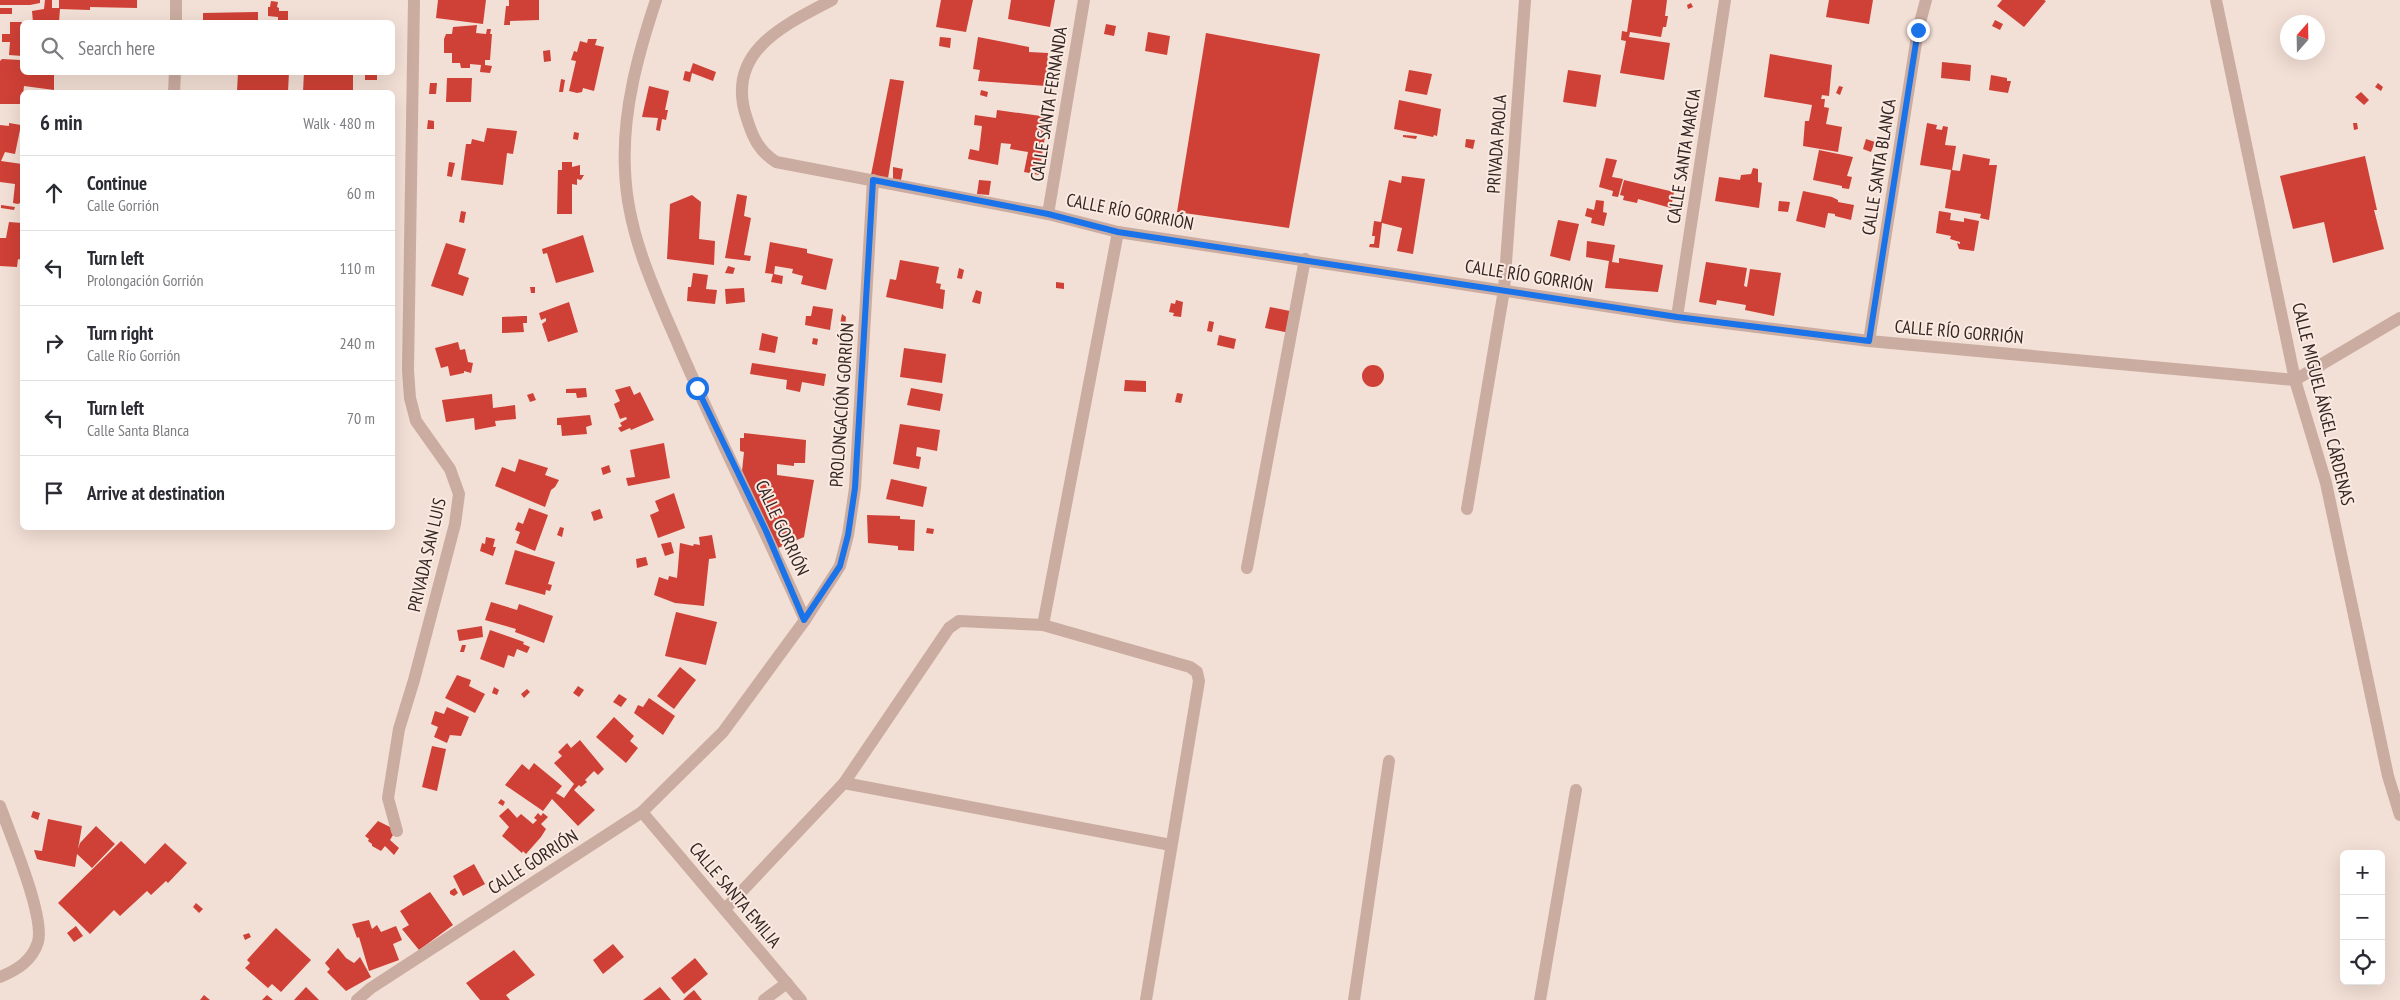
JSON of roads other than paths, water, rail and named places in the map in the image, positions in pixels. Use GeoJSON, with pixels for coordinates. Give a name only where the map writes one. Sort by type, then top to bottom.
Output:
{"type":"FeatureCollection","features":[{"type":"Feature","properties":{"kind":"street"},"geometry":{"type":"LineString","coordinates":[[176,0],[176,20]]}},
{"type":"Feature","properties":{"kind":"street","name":"PRIVADA SAN LUIS"},"geometry":{"type":"LineString","coordinates":[[397,831],[388,798],[392,766],[399,729],[414,680],[455,524],[459,494],[450,469],[416,421],[410,398],[408,370],[414,0]]}},
{"type":"Feature","properties":{"kind":"street","name":"CALLE GORRIÓN"},"geometry":{"type":"LineString","coordinates":[[357,1000],[371,988],[642,812],[723,732],[804,620],[766,531],[697,388],[673,333],[642,260],[631,216],[625,170],[628,112],[640,48],[656,0]]}},
{"type":"Feature","properties":{"kind":"street","name":"CALLE RÍO GORRIÓN"},"geometry":{"type":"LineString","coordinates":[[832,0],[789,22],[750,57],[741,77],[741,102],[754,141],[765,155],[776,162],[1048,214],[1118,232],[1677,317],[1869,341],[2295,380]]}},
{"type":"Feature","properties":{"kind":"street","name":"CALLE SANTA FERNANDA"},"geometry":{"type":"LineString","coordinates":[[1048,214],[1084,0]]}},
{"type":"Feature","properties":{"kind":"street","name":"PRIVADA PAOLA"},"geometry":{"type":"LineString","coordinates":[[1467,509],[1504,290],[1525,0]]}},
{"type":"Feature","properties":{"kind":"street","name":"CALLE SANTA MARCIA"},"geometry":{"type":"LineString","coordinates":[[1677,317],[1725,0]]}},
{"type":"Feature","properties":{"kind":"street","name":"CALLE SANTA BLANCA"},"geometry":{"type":"LineString","coordinates":[[1869,341],[1918,30],[1926,0]]}},
{"type":"Feature","properties":{"kind":"street","name":"CALLE MIGUEL ÁNGEL CÁRDENAS"},"geometry":{"type":"LineString","coordinates":[[2216,0],[2295,380],[2326,483],[2388,776],[2400,815]]}},
{"type":"Feature","properties":{"kind":"street"},"geometry":{"type":"LineString","coordinates":[[174,90],[175,75]]}},
{"type":"Feature","properties":{"kind":"street","name":"PROLONGACIÓN GORRIÓN"},"geometry":{"type":"LineString","coordinates":[[804,620],[840,566],[855,488],[873,180]]}},
{"type":"Feature","properties":{"kind":"street"},"geometry":{"type":"LineString","coordinates":[[1043,625],[1118,232]]}},
{"type":"Feature","properties":{"kind":"street"},"geometry":{"type":"LineString","coordinates":[[1247,568],[1305,259]]}},
{"type":"Feature","properties":{"kind":"street"},"geometry":{"type":"LineString","coordinates":[[2295,380],[2400,318]]}},
{"type":"Feature","properties":{"kind":"street"},"geometry":{"type":"LineString","coordinates":[[725,909],[844,783],[949,628],[959,621],[1043,625],[1190,666],[1197,672],[1199,681],[1146,1000]]}},
{"type":"Feature","properties":{"kind":"street"},"geometry":{"type":"LineString","coordinates":[[1354,1000],[1389,761]]}},
{"type":"Feature","properties":{"kind":"street"},"geometry":{"type":"LineString","coordinates":[[844,783],[1171,845]]}},
{"type":"Feature","properties":{"kind":"street"},"geometry":{"type":"LineString","coordinates":[[1540,1000],[1576,790]]}},
{"type":"Feature","properties":{"kind":"street"},"geometry":{"type":"LineString","coordinates":[[0,806],[38,916],[38,941],[31,955],[18,969],[0,977]]}},
{"type":"Feature","properties":{"kind":"street","name":"CALLE SANTA EMILIA"},"geometry":{"type":"LineString","coordinates":[[642,812],[801,1000]]}},
{"type":"Feature","properties":{"kind":"street"},"geometry":{"type":"LineString","coordinates":[[764,1000],[787,983]]}}]}
